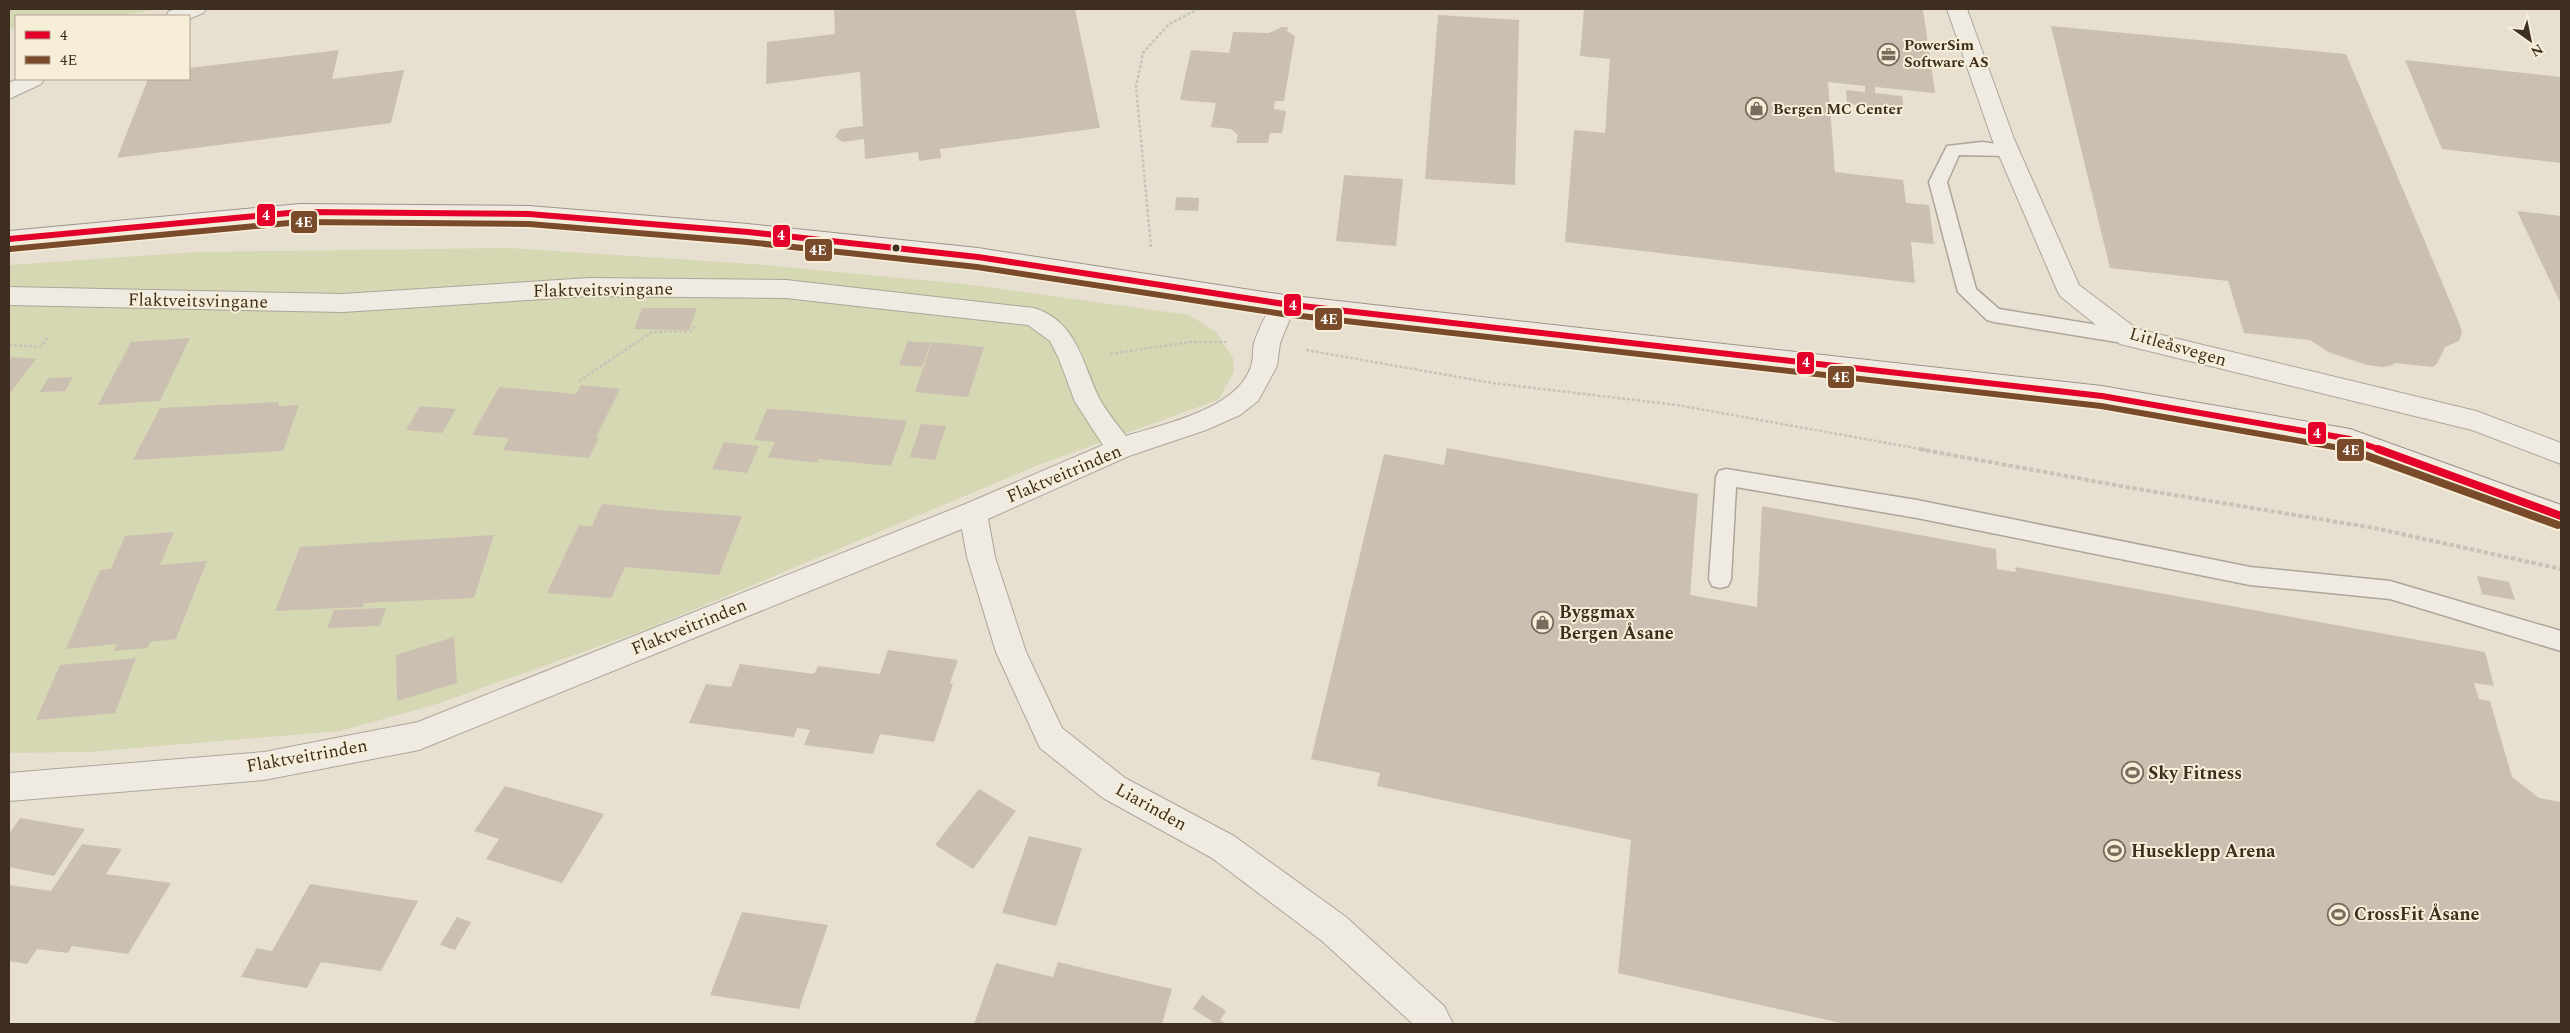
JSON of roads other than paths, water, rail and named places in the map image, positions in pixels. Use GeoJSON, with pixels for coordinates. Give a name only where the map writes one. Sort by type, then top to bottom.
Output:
{"type":"FeatureCollection","features":[{"type":"Feature","properties":{"kind":"street"},"geometry":{"type":"LineString","coordinates":[[179,15],[196,9]]}},
{"type":"Feature","properties":{"kind":"street","name":"Litleåsvegen"},"geometry":{"type":"LineString","coordinates":[[1957,9],[2008,150],[2069,290],[2129,337],[2476,421],[2561,454]]}},
{"type":"Feature","properties":{"kind":"street"},"geometry":{"type":"LineString","coordinates":[[9,92],[32,80]]}},
{"type":"Feature","properties":{"kind":"street"},"geometry":{"type":"LineString","coordinates":[[9,239],[300,212],[530,214],[748,232],[969,256],[1284,304],[2102,396],[2350,439],[2561,516]]}},
{"type":"Feature","properties":{"kind":"street","name":"Flaktveitsvingane"},"geometry":{"type":"LineString","coordinates":[[9,296],[343,303],[590,287],[786,289],[1034,317],[1059,335],[1072,359],[1088,402],[1120,449]]}},
{"type":"Feature","properties":{"kind":"street","name":"Flaktveitrinden"},"geometry":{"type":"LineString","coordinates":[[9,787],[264,766],[419,736],[973,513],[1120,449],[1198,423],[1231,408],[1249,394],[1264,366],[1267,343],[1284,304]]}},
{"type":"Feature","properties":{"kind":"street","name":"Liarinden"},"geometry":{"type":"LineString","coordinates":[[973,513],[981,557],[1011,652],[1051,738],[1114,788],[1223,847],[1334,929],[1432,1018],[1436,1024]]}},
{"type":"Feature","properties":{"kind":"lane"},"geometry":{"type":"LineString","coordinates":[[2008,150],[1982,148],[1953,150],[1938,182],[1967,292],[1994,315],[2129,337]]}},
{"type":"Feature","properties":{"kind":"lane"},"geometry":{"type":"LineString","coordinates":[[1720,579],[1726,477],[1917,509],[2250,576],[2390,590],[2561,641]]}},
{"type":"Feature","properties":{"kind":"place","name":"PowerSim Software AS"},"geometry":{"type":"Point","coordinates":[1888,54]}},
{"type":"Feature","properties":{"kind":"place","name":"Bergen MC Center"},"geometry":{"type":"Point","coordinates":[1757,109]}},
{"type":"Feature","properties":{"kind":"place","name":"Byggmax Bergen Åsane"},"geometry":{"type":"Point","coordinates":[1543,622]}},
{"type":"Feature","properties":{"kind":"place","name":"Sky Fitness"},"geometry":{"type":"Point","coordinates":[2132,773]}},
{"type":"Feature","properties":{"kind":"place","name":"Huseklepp Arena"},"geometry":{"type":"Point","coordinates":[2115,851]}},
{"type":"Feature","properties":{"kind":"place","name":"CrossFit Åsane"},"geometry":{"type":"Point","coordinates":[2338,914]}}]}
